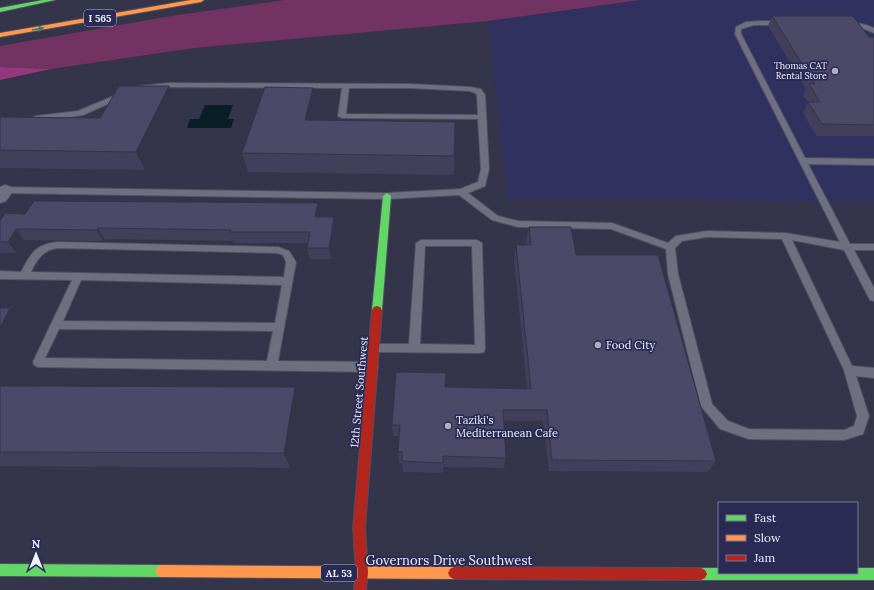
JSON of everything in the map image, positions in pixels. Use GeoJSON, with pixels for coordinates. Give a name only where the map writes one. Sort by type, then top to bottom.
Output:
{"type":"FeatureCollection","features":[{"type":"Feature","properties":{"kind":"main road"},"geometry":{"type":"LineString","coordinates":[[0,5],[36,0]]}},
{"type":"Feature","properties":{"kind":"main road"},"geometry":{"type":"LineString","coordinates":[[0,10],[52,0]]}},
{"type":"Feature","properties":{"kind":"main road","name":"I 565"},"geometry":{"type":"LineString","coordinates":[[0,35],[200,0]]}},
{"type":"Feature","properties":{"kind":"main road","name":"12th Street Southwest"},"geometry":{"type":"LineString","coordinates":[[360,590],[362,573],[359,528],[388,196]]}},
{"type":"Feature","properties":{"kind":"main road","name":"Governors Drive Southwest"},"geometry":{"type":"LineString","coordinates":[[0,570],[362,573],[405,579],[678,574],[760,580],[860,580],[874,574]]}},
{"type":"Feature","properties":{"kind":"lane"},"geometry":{"type":"LineString","coordinates":[[791,23],[754,23],[743,25],[738,28],[738,34],[802,162],[874,297]]}},
{"type":"Feature","properties":{"kind":"lane"},"geometry":{"type":"LineString","coordinates":[[836,23],[852,23],[874,31]]}},
{"type":"Feature","properties":{"kind":"lane"},"geometry":{"type":"LineString","coordinates":[[2,193],[388,196],[461,192],[482,184],[485,169],[481,95],[478,91],[470,89],[346,86],[169,85],[144,87],[80,113],[64,116],[28,118]]}},
{"type":"Feature","properties":{"kind":"lane"},"geometry":{"type":"LineString","coordinates":[[346,86],[342,116],[482,117]]}},
{"type":"Feature","properties":{"kind":"lane"},"geometry":{"type":"LineString","coordinates":[[802,162],[874,162]]}},
{"type":"Feature","properties":{"kind":"lane"},"geometry":{"type":"LineString","coordinates":[[461,192],[495,218],[518,224],[612,226],[670,247]]}},
{"type":"Feature","properties":{"kind":"lane"},"geometry":{"type":"LineString","coordinates":[[670,247],[679,238],[707,234],[785,236],[848,247],[874,247]]}},
{"type":"Feature","properties":{"kind":"lane"},"geometry":{"type":"LineString","coordinates":[[670,247],[673,274],[707,406],[724,425],[749,434],[844,435],[859,430],[862,416],[849,370],[785,236]]}},
{"type":"Feature","properties":{"kind":"lane"},"geometry":{"type":"LineString","coordinates":[[374,348],[480,349],[477,243],[421,243],[414,348]]}},
{"type":"Feature","properties":{"kind":"lane"},"geometry":{"type":"LineString","coordinates":[[24,276],[36,254],[47,246],[278,250],[286,253],[291,262],[272,366]]}},
{"type":"Feature","properties":{"kind":"lane"},"geometry":{"type":"LineString","coordinates":[[0,275],[288,281]]}},
{"type":"Feature","properties":{"kind":"lane"},"geometry":{"type":"LineString","coordinates":[[78,277],[38,362],[373,367]]}},
{"type":"Feature","properties":{"kind":"lane"},"geometry":{"type":"LineString","coordinates":[[55,325],[279,328]]}},
{"type":"Feature","properties":{"kind":"lane"},"geometry":{"type":"LineString","coordinates":[[849,370],[874,373]]}},
{"type":"Feature","properties":{"kind":"lane"},"geometry":{"type":"LineString","coordinates":[[678,574],[681,590]]}},
{"type":"Feature","properties":{"kind":"shaded area"},"geometry":{"type":"Polygon","coordinates":[[[285,0],[640,0],[488,21],[194,48],[51,69],[0,67],[0,46],[171,16],[285,0]]]}},
{"type":"Feature","properties":{"kind":"shaded area"},"geometry":{"type":"Polygon","coordinates":[[[640,0],[874,0],[874,202],[507,198],[488,21],[640,0]]]}},
{"type":"Feature","properties":{"kind":"shaded area"},"geometry":{"type":"Polygon","coordinates":[[[0,67],[51,69],[0,80],[0,67]]]}},
{"type":"Feature","properties":{"kind":"water"},"geometry":{"type":"Polygon","coordinates":[[[205,105],[233,105],[228,119],[234,119],[231,128],[187,128],[190,119],[199,119],[205,105]]]}},
{"type":"Feature","properties":{"kind":"building","name":"Thomas CAT Rental Store"},"geometry":{"type":"Polygon","coordinates":[[[772,16],[853,16],[869,37],[874,37],[874,125],[822,124],[808,102],[820,102],[809,84],[815,84],[772,16]]]}},
{"type":"Feature","properties":{"kind":"building"},"geometry":{"type":"Polygon","coordinates":[[[119,86],[169,86],[136,152],[0,150],[0,117],[100,118],[119,86]]]}},
{"type":"Feature","properties":{"kind":"building"},"geometry":{"type":"Polygon","coordinates":[[[265,87],[313,88],[305,120],[455,122],[454,156],[242,153],[265,87]]]}},
{"type":"Feature","properties":{"kind":"building"},"geometry":{"type":"Polygon","coordinates":[[[34,201],[318,203],[315,217],[334,217],[329,248],[307,248],[310,232],[230,232],[231,230],[98,228],[97,230],[16,229],[8,242],[0,242],[0,221],[5,213],[25,214],[34,201]]]}},
{"type":"Feature","properties":{"kind":"building","name":"Food City"},"geometry":{"type":"Polygon","coordinates":[[[529,227],[571,227],[576,255],[658,255],[716,461],[552,460],[547,410],[503,410],[506,458],[443,456],[443,463],[402,461],[402,452],[398,452],[400,425],[392,425],[396,372],[446,373],[445,387],[531,389],[516,245],[531,245],[529,227]]]}},
{"type":"Feature","properties":{"kind":"building"},"geometry":{"type":"Polygon","coordinates":[[[0,308],[10,308],[0,328],[0,308]]]}},
{"type":"Feature","properties":{"kind":"building"},"geometry":{"type":"Polygon","coordinates":[[[0,386],[295,387],[284,453],[0,452],[0,386]]]}},
{"type":"Feature","properties":{"kind":"traffic: fast"},"geometry":{"type":"LineString","coordinates":[[0,10],[52,0]]}},
{"type":"Feature","properties":{"kind":"traffic: fast"},"geometry":{"type":"LineString","coordinates":[[377,310],[387,196]]}},
{"type":"Feature","properties":{"kind":"traffic: fast"},"geometry":{"type":"LineString","coordinates":[[0,570],[161,571]]}},
{"type":"Feature","properties":{"kind":"traffic: fast"},"geometry":{"type":"LineString","coordinates":[[701,574],[874,574]]}},
{"type":"Feature","properties":{"kind":"traffic: slow"},"geometry":{"type":"LineString","coordinates":[[0,35],[201,0]]}},
{"type":"Feature","properties":{"kind":"traffic: slow"},"geometry":{"type":"LineString","coordinates":[[161,571],[454,573]]}},
{"type":"Feature","properties":{"kind":"traffic: jam"},"geometry":{"type":"LineString","coordinates":[[360,590],[362,573],[359,528],[377,310]]}},
{"type":"Feature","properties":{"kind":"traffic: jam"},"geometry":{"type":"LineString","coordinates":[[454,573],[701,574]]}},
{"type":"Feature","properties":{"kind":"place","name":"Thomas CAT Rental Store"},"geometry":{"type":"Point","coordinates":[835,71]}},
{"type":"Feature","properties":{"kind":"place","name":"Food City"},"geometry":{"type":"Point","coordinates":[598,345]}},
{"type":"Feature","properties":{"kind":"place","name":"Taziki's Mediterranean Cafe"},"geometry":{"type":"Point","coordinates":[448,426]}}]}
